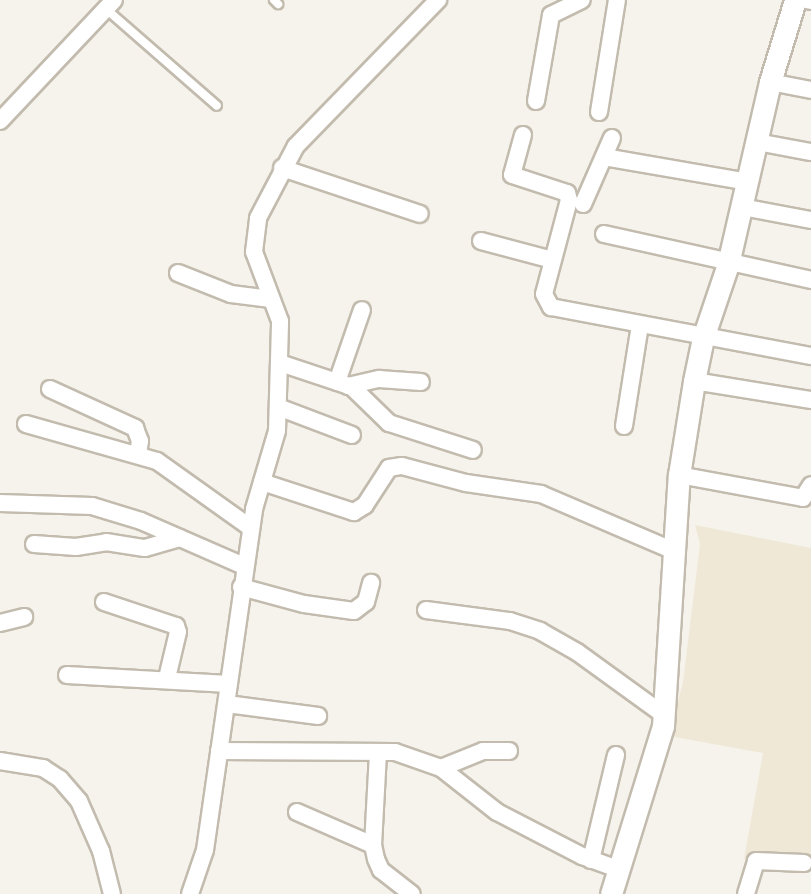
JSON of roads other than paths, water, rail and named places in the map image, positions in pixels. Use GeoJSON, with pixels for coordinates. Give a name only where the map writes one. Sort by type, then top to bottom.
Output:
{"type":"FeatureCollection","features":[{"type":"Feature","properties":{"kind":"street"},"geometry":{"type":"LineString","coordinates":[[190,894],[206,850],[244,566],[262,482],[277,430],[280,321],[254,252],[258,218],[282,168],[296,146],[438,0]]}},
{"type":"Feature","properties":{"kind":"street"},"geometry":{"type":"LineString","coordinates":[[536,101],[551,15],[582,0]]}},
{"type":"Feature","properties":{"kind":"street"},"geometry":{"type":"LineString","coordinates":[[599,112],[617,0]]}},
{"type":"Feature","properties":{"kind":"street"},"geometry":{"type":"LineString","coordinates":[[611,894],[664,715],[676,552],[679,475],[694,381],[703,338],[728,264],[770,82],[795,0]]}},
{"type":"Feature","properties":{"kind":"street"},"geometry":{"type":"LineString","coordinates":[[806,0],[811,1]]}},
{"type":"Feature","properties":{"kind":"street"},"geometry":{"type":"LineString","coordinates":[[0,121],[110,4]]}},
{"type":"Feature","properties":{"kind":"street"},"geometry":{"type":"LineString","coordinates":[[770,82],[811,90]]}},
{"type":"Feature","properties":{"kind":"street"},"geometry":{"type":"LineString","coordinates":[[523,135],[512,176],[560,190],[567,193],[570,200],[544,294],[551,307],[703,338],[811,356]]}},
{"type":"Feature","properties":{"kind":"street"},"geometry":{"type":"LineString","coordinates":[[583,204],[612,138]]}},
{"type":"Feature","properties":{"kind":"street"},"geometry":{"type":"LineString","coordinates":[[757,142],[811,152]]}},
{"type":"Feature","properties":{"kind":"street"},"geometry":{"type":"LineString","coordinates":[[604,157],[748,182]]}},
{"type":"Feature","properties":{"kind":"street"},"geometry":{"type":"LineString","coordinates":[[282,168],[420,214]]}},
{"type":"Feature","properties":{"kind":"street"},"geometry":{"type":"LineString","coordinates":[[742,207],[811,220]]}},
{"type":"Feature","properties":{"kind":"street"},"geometry":{"type":"LineString","coordinates":[[604,234],[728,264],[811,280]]}},
{"type":"Feature","properties":{"kind":"street"},"geometry":{"type":"LineString","coordinates":[[481,241],[553,260]]}},
{"type":"Feature","properties":{"kind":"street"},"geometry":{"type":"LineString","coordinates":[[178,273],[231,294],[272,299]]}},
{"type":"Feature","properties":{"kind":"street"},"geometry":{"type":"LineString","coordinates":[[343,384],[362,310]]}},
{"type":"Feature","properties":{"kind":"street"},"geometry":{"type":"LineString","coordinates":[[624,426],[640,325]]}},
{"type":"Feature","properties":{"kind":"street"},"geometry":{"type":"LineString","coordinates":[[280,363],[343,384],[365,396],[389,423],[473,450]]}},
{"type":"Feature","properties":{"kind":"street"},"geometry":{"type":"LineString","coordinates":[[343,384],[379,379],[421,381]]}},
{"type":"Feature","properties":{"kind":"street"},"geometry":{"type":"LineString","coordinates":[[694,381],[811,400]]}},
{"type":"Feature","properties":{"kind":"street"},"geometry":{"type":"LineString","coordinates":[[50,388],[135,428],[140,441],[138,454]]}},
{"type":"Feature","properties":{"kind":"street"},"geometry":{"type":"LineString","coordinates":[[278,407],[352,435]]}},
{"type":"Feature","properties":{"kind":"street"},"geometry":{"type":"LineString","coordinates":[[27,424],[157,461],[251,528]]}},
{"type":"Feature","properties":{"kind":"street"},"geometry":{"type":"LineString","coordinates":[[262,482],[354,512],[365,505],[389,468],[402,466],[466,483],[541,494],[676,552]]}},
{"type":"Feature","properties":{"kind":"street"},"geometry":{"type":"LineString","coordinates":[[679,475],[803,498],[811,485]]}},
{"type":"Feature","properties":{"kind":"street"},"geometry":{"type":"LineString","coordinates":[[0,503],[92,506],[180,538],[244,566]]}},
{"type":"Feature","properties":{"kind":"street"},"geometry":{"type":"LineString","coordinates":[[34,544],[76,547],[106,542],[145,548],[180,538]]}},
{"type":"Feature","properties":{"kind":"street"},"geometry":{"type":"LineString","coordinates":[[241,587],[304,604],[354,611],[366,602],[371,583]]}},
{"type":"Feature","properties":{"kind":"street"},"geometry":{"type":"LineString","coordinates":[[104,602],[176,626],[178,632],[167,678]]}},
{"type":"Feature","properties":{"kind":"street"},"geometry":{"type":"LineString","coordinates":[[426,610],[510,621],[540,631],[577,652],[664,715]]}},
{"type":"Feature","properties":{"kind":"street"},"geometry":{"type":"LineString","coordinates":[[0,623],[24,617]]}},
{"type":"Feature","properties":{"kind":"street"},"geometry":{"type":"LineString","coordinates":[[67,675],[167,678],[229,684]]}},
{"type":"Feature","properties":{"kind":"street"},"geometry":{"type":"LineString","coordinates":[[227,704],[318,716]]}},
{"type":"Feature","properties":{"kind":"street"},"geometry":{"type":"LineString","coordinates":[[219,751],[395,753],[441,768],[497,812],[591,860],[618,869]]}},
{"type":"Feature","properties":{"kind":"street"},"geometry":{"type":"LineString","coordinates":[[441,768],[483,751],[509,751]]}},
{"type":"Feature","properties":{"kind":"street"},"geometry":{"type":"LineString","coordinates":[[378,753],[373,845],[381,870],[412,894]]}},
{"type":"Feature","properties":{"kind":"street"},"geometry":{"type":"LineString","coordinates":[[591,860],[616,755]]}},
{"type":"Feature","properties":{"kind":"street"},"geometry":{"type":"LineString","coordinates":[[0,761],[43,768],[60,779],[79,801],[101,851],[112,894]]}},
{"type":"Feature","properties":{"kind":"street"},"geometry":{"type":"LineString","coordinates":[[297,812],[373,845]]}},
{"type":"Feature","properties":{"kind":"street"},"geometry":{"type":"LineString","coordinates":[[746,894],[756,861],[804,863]]}},
{"type":"Feature","properties":{"kind":"lane"},"geometry":{"type":"LineString","coordinates":[[110,4],[217,106]]}}]}
